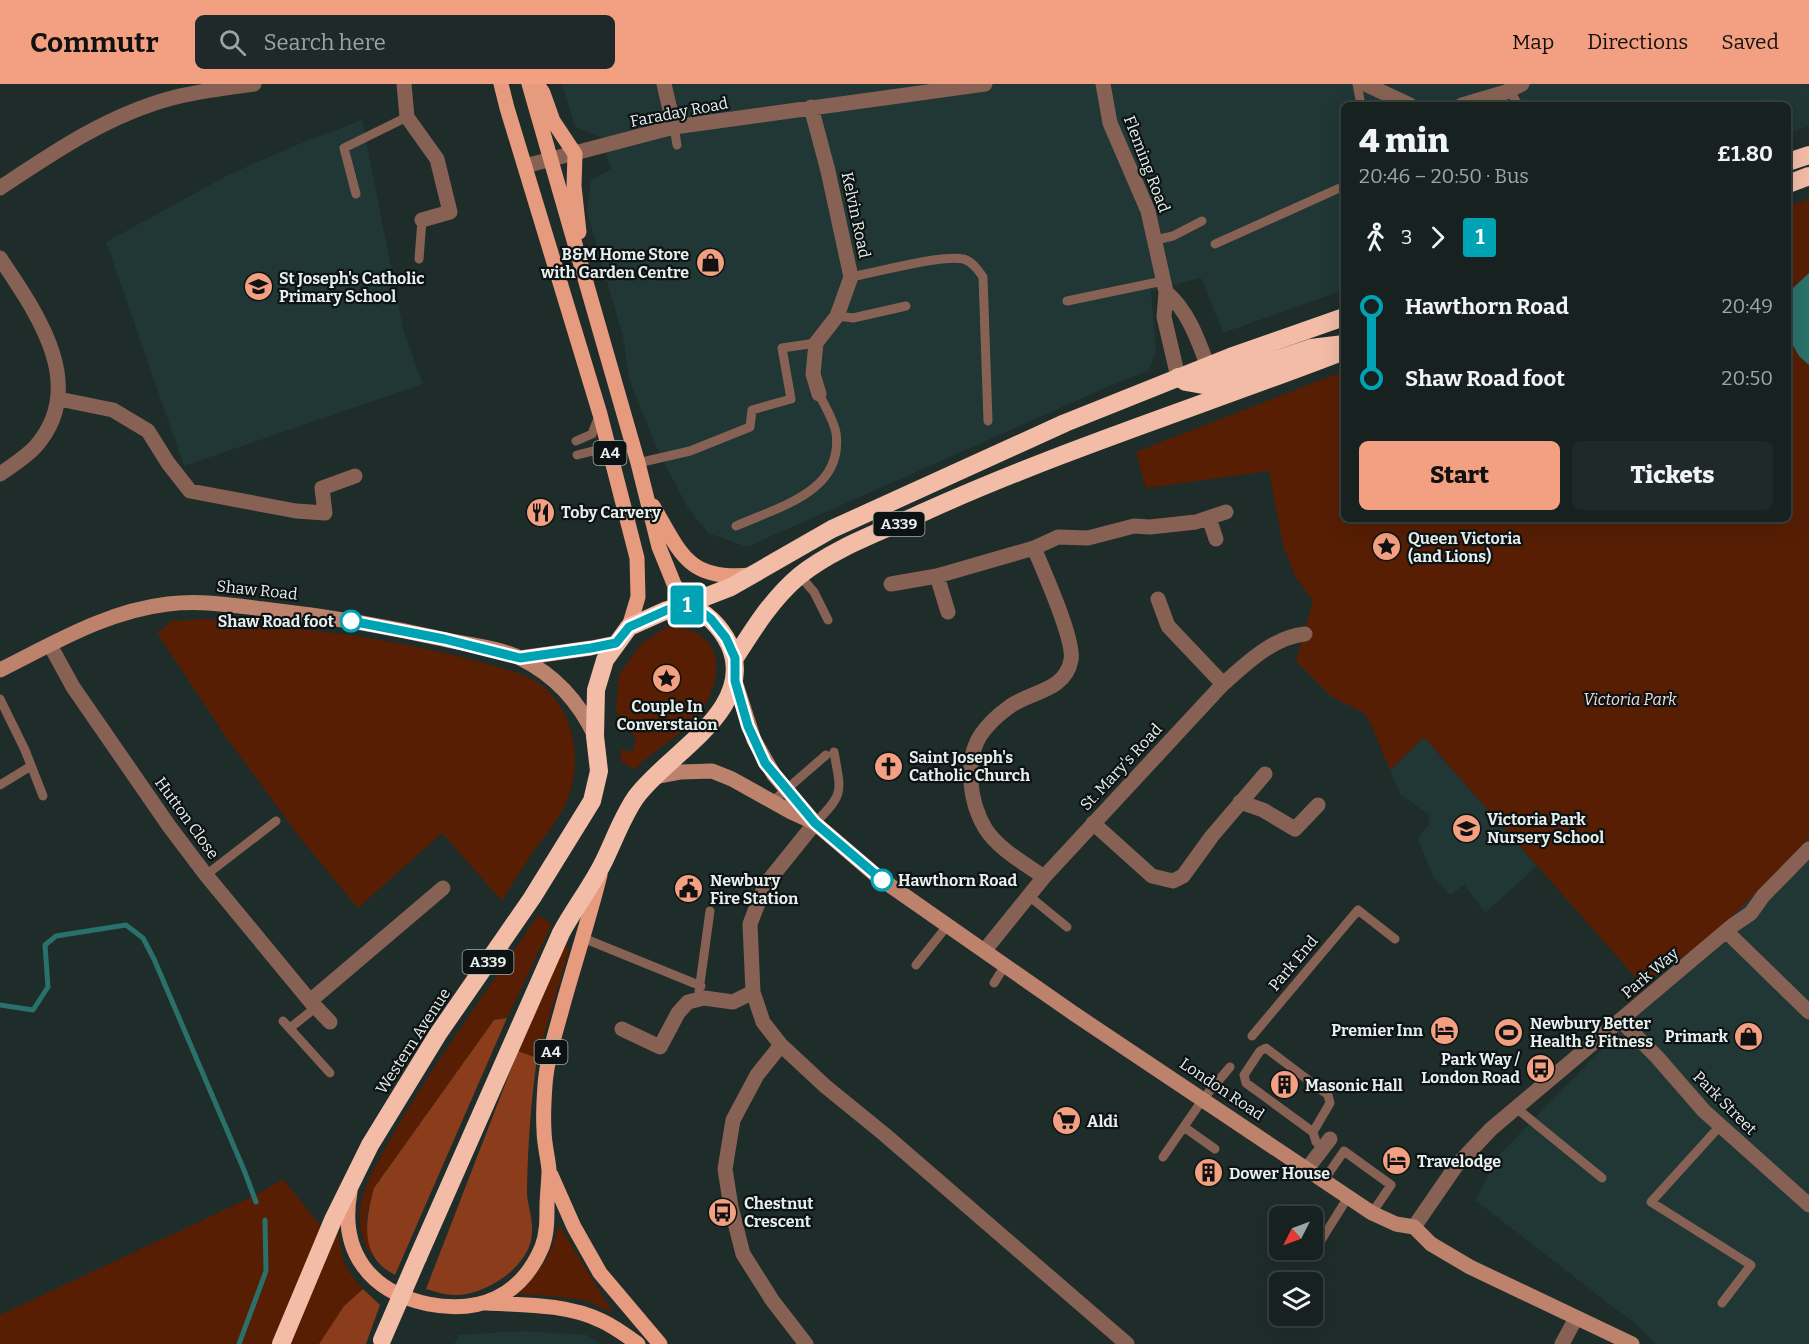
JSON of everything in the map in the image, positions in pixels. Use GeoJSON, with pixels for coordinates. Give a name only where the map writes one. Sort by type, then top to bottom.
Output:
{"type":"FeatureCollection","features":[{"type":"Feature","properties":{"kind":"highway"},"geometry":{"type":"LineString","coordinates":[[1791,161],[1809,155]]}},
{"type":"Feature","properties":{"kind":"highway"},"geometry":{"type":"LineString","coordinates":[[1791,183],[1809,176]]}},
{"type":"Feature","properties":{"kind":"highway","name":"A339"},"geometry":{"type":"LineString","coordinates":[[735,658],[771,604],[800,576],[830,556],[992,482],[1058,455],[1341,318]]}},
{"type":"Feature","properties":{"kind":"highway","name":"A339"},"geometry":{"type":"LineString","coordinates":[[1213,382],[1311,348],[1341,344]]}},
{"type":"Feature","properties":{"kind":"highway","name":"A339"},"geometry":{"type":"LineString","coordinates":[[595,736],[597,690],[605,660],[629,627],[754,575],[848,522],[1065,423],[1178,377],[1213,382],[1341,352]]}},
{"type":"Feature","properties":{"kind":"highway"},"geometry":{"type":"LineString","coordinates":[[381,1342],[574,908],[603,864],[635,799],[710,723],[727,699],[735,681],[735,658],[719,628],[698,609],[687,604]]}},
{"type":"Feature","properties":{"kind":"highway","name":"Western Avenue"},"geometry":{"type":"LineString","coordinates":[[281,1344],[333,1220],[370,1145],[438,1034],[532,898],[586,813],[596,790],[599,771],[595,736]]}},
{"type":"Feature","properties":{"kind":"main road","name":"A4"},"geometry":{"type":"LineString","coordinates":[[501,84],[600,414],[637,558],[638,597],[629,627]]}},
{"type":"Feature","properties":{"kind":"main road","name":"A4"},"geometry":{"type":"LineString","coordinates":[[529,84],[638,463],[661,554],[674,584],[687,604]]}},
{"type":"Feature","properties":{"kind":"main road"},"geometry":{"type":"LineString","coordinates":[[537,84],[543,93],[553,121],[575,154],[574,186],[584,276]]}},
{"type":"Feature","properties":{"kind":"main road"},"geometry":{"type":"LineString","coordinates":[[646,493],[673,539],[692,564],[719,576],[754,575]]}},
{"type":"Feature","properties":{"kind":"main road","name":"A4"},"geometry":{"type":"LineString","coordinates":[[487,1303],[520,1280],[543,1245],[547,1226],[549,1170],[544,1129],[545,1083],[553,1043],[603,864]]}},
{"type":"Feature","properties":{"kind":"main road","name":"A4"},"geometry":{"type":"LineString","coordinates":[[549,1170],[574,1227],[600,1273],[660,1344]]}},
{"type":"Feature","properties":{"kind":"main road","name":"A4"},"geometry":{"type":"LineString","coordinates":[[352,1180],[348,1204],[348,1226],[352,1245],[362,1266],[372,1277],[393,1292],[413,1300],[452,1308],[487,1303],[549,1307],[580,1312],[602,1320],[638,1344]]}},
{"type":"Feature","properties":{"kind":"street"},"geometry":{"type":"LineString","coordinates":[[0,188],[87,133],[169,91],[254,84]]}},
{"type":"Feature","properties":{"kind":"street"},"geometry":{"type":"LineString","coordinates":[[404,84],[406,117],[437,159],[450,212],[422,220]]}},
{"type":"Feature","properties":{"kind":"street"},"geometry":{"type":"LineString","coordinates":[[664,84],[674,128]]}},
{"type":"Feature","properties":{"kind":"street","name":"Faraday Road"},"geometry":{"type":"LineString","coordinates":[[525,166],[674,128],[985,84]]}},
{"type":"Feature","properties":{"kind":"street","name":"Fleming Road"},"geometry":{"type":"LineString","coordinates":[[1103,84],[1110,123],[1148,211],[1165,286],[1164,317],[1178,377]]}},
{"type":"Feature","properties":{"kind":"street"},"geometry":{"type":"LineString","coordinates":[[1365,84],[1404,102]]}},
{"type":"Feature","properties":{"kind":"street"},"geometry":{"type":"LineString","coordinates":[[1471,102],[1516,87]]}},
{"type":"Feature","properties":{"kind":"street","name":"Kelvin Road"},"geometry":{"type":"LineString","coordinates":[[811,107],[828,171],[851,277],[837,316],[816,344]]}},
{"type":"Feature","properties":{"kind":"street"},"geometry":{"type":"LineString","coordinates":[[0,258],[37,314],[57,368],[59,399],[54,417],[36,446],[0,474]]}},
{"type":"Feature","properties":{"kind":"street","name":"Fleming Road"},"geometry":{"type":"LineString","coordinates":[[1165,286],[1183,310],[1213,382]]}},
{"type":"Feature","properties":{"kind":"street"},"geometry":{"type":"LineString","coordinates":[[816,344],[813,374],[819,394]]}},
{"type":"Feature","properties":{"kind":"street"},"geometry":{"type":"LineString","coordinates":[[59,399],[113,410],[148,431],[168,463],[190,491],[296,512],[325,513],[322,488],[355,476]]}},
{"type":"Feature","properties":{"kind":"street"},"geometry":{"type":"LineString","coordinates":[[891,584],[937,576],[1034,548],[1058,537],[1088,538],[1134,526],[1150,527],[1196,522],[1226,512]]}},
{"type":"Feature","properties":{"kind":"street"},"geometry":{"type":"LineString","coordinates":[[1209,518],[1216,539]]}},
{"type":"Feature","properties":{"kind":"street"},"geometry":{"type":"LineString","coordinates":[[1034,548],[1061,615],[1072,650],[1071,660],[1063,678],[1055,685],[1011,705],[994,719],[979,737],[970,767],[973,802],[986,829],[1007,851],[1044,878]]}},
{"type":"Feature","properties":{"kind":"street"},"geometry":{"type":"LineString","coordinates":[[937,576],[948,612]]}},
{"type":"Feature","properties":{"kind":"street"},"geometry":{"type":"LineString","coordinates":[[1158,599],[1168,626],[1201,658],[1223,684]]}},
{"type":"Feature","properties":{"kind":"street","name":"Shaw Road"},"geometry":{"type":"LineString","coordinates":[[0,670],[116,615],[167,604],[218,603],[376,625],[520,658],[551,676],[562,687],[582,711],[595,736]]}},
{"type":"Feature","properties":{"kind":"street","name":"St. Mary's Road"},"geometry":{"type":"LineString","coordinates":[[985,950],[1093,823],[1223,684],[1248,661],[1277,642],[1305,634]]}},
{"type":"Feature","properties":{"kind":"street","name":"Shaw Road"},"geometry":{"type":"LineString","coordinates":[[520,658],[616,643]]}},
{"type":"Feature","properties":{"kind":"street","name":"Hutton Close"},"geometry":{"type":"LineString","coordinates":[[50,645],[73,687],[169,826],[206,875],[312,1004],[330,1022]]}},
{"type":"Feature","properties":{"kind":"street","name":"London Road"},"geometry":{"type":"LineString","coordinates":[[735,681],[754,741],[765,763],[815,823],[878,877],[1006,964],[1073,1013],[1372,1213],[1396,1224],[1414,1227],[1431,1244],[1470,1267],[1632,1344]]}},
{"type":"Feature","properties":{"kind":"street","name":"London Road"},"geometry":{"type":"LineString","coordinates":[[655,777],[696,770],[712,771],[732,779],[815,823]]}},
{"type":"Feature","properties":{"kind":"street"},"geometry":{"type":"LineString","coordinates":[[1093,823],[1152,876],[1173,881],[1183,876],[1212,836],[1265,774]]}},
{"type":"Feature","properties":{"kind":"street"},"geometry":{"type":"LineString","coordinates":[[1240,802],[1263,810],[1295,829],[1318,805]]}},
{"type":"Feature","properties":{"kind":"street"},"geometry":{"type":"LineString","coordinates":[[815,823],[765,885],[750,924],[753,993],[763,1022],[781,1045],[825,1086],[884,1134],[1127,1344]]}},
{"type":"Feature","properties":{"kind":"street","name":"Park Way"},"geometry":{"type":"LineString","coordinates":[[1414,1227],[1456,1166],[1491,1129],[1751,913],[1763,896],[1809,849]]}},
{"type":"Feature","properties":{"kind":"street"},"geometry":{"type":"LineString","coordinates":[[312,1004],[443,888]]}},
{"type":"Feature","properties":{"kind":"street"},"geometry":{"type":"LineString","coordinates":[[1727,932],[1809,1012]]}},
{"type":"Feature","properties":{"kind":"street"},"geometry":{"type":"LineString","coordinates":[[622,1029],[660,1047],[682,1007],[699,992],[733,1002],[753,993]]}},
{"type":"Feature","properties":{"kind":"street","name":"Park Street"},"geometry":{"type":"LineString","coordinates":[[1621,1021],[1657,1057],[1704,1111],[1809,1205]]}},
{"type":"Feature","properties":{"kind":"street"},"geometry":{"type":"LineString","coordinates":[[781,1045],[757,1074],[733,1120],[726,1169],[743,1254],[772,1300],[806,1344]]}},
{"type":"Feature","properties":{"kind":"street"},"geometry":{"type":"LineString","coordinates":[[1307,1169],[1327,1144]]}},
{"type":"Feature","properties":{"kind":"street"},"geometry":{"type":"LineString","coordinates":[[1562,1344],[1576,1318]]}},
{"type":"Feature","properties":{"kind":"lane"},"geometry":{"type":"LineString","coordinates":[[1357,84],[1360,102]]}},
{"type":"Feature","properties":{"kind":"lane"},"geometry":{"type":"LineString","coordinates":[[1516,87],[1518,102]]}},
{"type":"Feature","properties":{"kind":"lane"},"geometry":{"type":"LineString","coordinates":[[356,194],[344,148],[406,117]]}},
{"type":"Feature","properties":{"kind":"lane"},"geometry":{"type":"LineString","coordinates":[[674,128],[677,145]]}},
{"type":"Feature","properties":{"kind":"lane"},"geometry":{"type":"LineString","coordinates":[[1215,244],[1341,187]]}},
{"type":"Feature","properties":{"kind":"lane"},"geometry":{"type":"LineString","coordinates":[[419,260],[422,220]]}},
{"type":"Feature","properties":{"kind":"lane"},"geometry":{"type":"LineString","coordinates":[[1155,240],[1173,236],[1202,222]]}},
{"type":"Feature","properties":{"kind":"lane"},"geometry":{"type":"LineString","coordinates":[[851,277],[940,260],[963,259],[976,267],[983,278],[988,421]]}},
{"type":"Feature","properties":{"kind":"lane"},"geometry":{"type":"LineString","coordinates":[[1067,301],[1165,286]]}},
{"type":"Feature","properties":{"kind":"lane"},"geometry":{"type":"LineString","coordinates":[[837,316],[853,318],[906,306]]}},
{"type":"Feature","properties":{"kind":"lane"},"geometry":{"type":"LineString","coordinates":[[638,463],[690,451],[750,427],[752,410],[791,399],[782,348],[816,344]]}},
{"type":"Feature","properties":{"kind":"lane"},"geometry":{"type":"LineString","coordinates":[[736,526],[804,495],[824,479],[836,459],[836,432],[819,394]]}},
{"type":"Feature","properties":{"kind":"lane"},"geometry":{"type":"LineString","coordinates":[[576,441],[594,432],[600,414]]}},
{"type":"Feature","properties":{"kind":"lane"},"geometry":{"type":"LineString","coordinates":[[577,455],[593,451],[613,465]]}},
{"type":"Feature","properties":{"kind":"lane"},"geometry":{"type":"LineString","coordinates":[[800,576],[814,592],[828,620]]}},
{"type":"Feature","properties":{"kind":"lane"},"geometry":{"type":"LineString","coordinates":[[0,699],[43,796]]}},
{"type":"Feature","properties":{"kind":"lane"},"geometry":{"type":"LineString","coordinates":[[773,801],[830,754],[840,787],[837,798],[815,823]]}},
{"type":"Feature","properties":{"kind":"lane"},"geometry":{"type":"LineString","coordinates":[[0,785],[31,766]]}},
{"type":"Feature","properties":{"kind":"lane"},"geometry":{"type":"LineString","coordinates":[[206,875],[276,821]]}},
{"type":"Feature","properties":{"kind":"lane"},"geometry":{"type":"LineString","coordinates":[[1029,896],[1067,927]]}},
{"type":"Feature","properties":{"kind":"lane","name":"Park End"},"geometry":{"type":"LineString","coordinates":[[1252,1036],[1358,910],[1395,939]]}},
{"type":"Feature","properties":{"kind":"lane"},"geometry":{"type":"LineString","coordinates":[[583,938],[658,969],[699,992],[710,911]]}},
{"type":"Feature","properties":{"kind":"lane"},"geometry":{"type":"LineString","coordinates":[[916,965],[947,926]]}},
{"type":"Feature","properties":{"kind":"lane"},"geometry":{"type":"LineString","coordinates":[[994,983],[1006,964]]}},
{"type":"Feature","properties":{"kind":"lane"},"geometry":{"type":"LineString","coordinates":[[312,1004],[286,1025],[330,1073]]}},
{"type":"Feature","properties":{"kind":"lane"},"geometry":{"type":"LineString","coordinates":[[1313,1132],[1330,1102],[1328,1095],[1266,1047],[1260,1051],[1244,1075],[1246,1083],[1313,1132],[1316,1142],[1327,1144]]}},
{"type":"Feature","properties":{"kind":"lane"},"geometry":{"type":"LineString","coordinates":[[1163,1157],[1203,1099],[1230,1067]]}},
{"type":"Feature","properties":{"kind":"lane"},"geometry":{"type":"LineString","coordinates":[[1515,1107],[1602,1178]]}},
{"type":"Feature","properties":{"kind":"lane"},"geometry":{"type":"LineString","coordinates":[[1720,1126],[1651,1202],[1751,1265],[1722,1303]]}},
{"type":"Feature","properties":{"kind":"lane"},"geometry":{"type":"LineString","coordinates":[[1184,1127],[1215,1149]]}},
{"type":"Feature","properties":{"kind":"lane"},"geometry":{"type":"LineString","coordinates":[[1324,1180],[1344,1151],[1391,1185],[1372,1213]]}},
{"type":"Feature","properties":{"kind":"lane"},"geometry":{"type":"LineString","coordinates":[[1323,1237],[1348,1197]]}},
{"type":"Feature","properties":{"kind":"shaded area"},"geometry":{"type":"Polygon","coordinates":[[[562,84],[1809,84],[1809,126],[1791,133],[1791,102],[1341,102],[1341,291],[1223,333],[1201,278],[1151,291],[1156,350],[1149,371],[1123,380],[747,547],[708,533],[688,508],[661,457],[635,395],[629,377],[623,337],[587,211],[591,180],[611,169],[601,137],[575,127],[562,84]]]}},
{"type":"Feature","properties":{"kind":"shaded area","name":"St Joseph's Catholic Primary School"},"geometry":{"type":"Polygon","coordinates":[[[362,120],[404,332],[423,384],[184,466],[106,242],[230,174],[362,120]]]}},
{"type":"Feature","properties":{"kind":"shaded area","name":"Victoria Park Nursery School"},"geometry":{"type":"Polygon","coordinates":[[[1424,737],[1537,866],[1485,913],[1464,885],[1450,895],[1432,875],[1418,838],[1429,825],[1429,815],[1400,794],[1390,770],[1424,737]]]}},
{"type":"Feature","properties":{"kind":"shaded area"},"geometry":{"type":"Polygon","coordinates":[[[1809,787],[1809,1344],[1656,1344],[1639,1327],[1475,1200],[1499,1155],[1703,944],[1809,787]]]}},
{"type":"Feature","properties":{"kind":"shaded area"},"geometry":{"type":"Polygon","coordinates":[[[507,1018],[395,1275],[383,1267],[370,1248],[367,1225],[374,1188],[494,1020],[507,1018]]]}},
{"type":"Feature","properties":{"kind":"shaded area"},"geometry":{"type":"Polygon","coordinates":[[[518,1051],[537,1058],[527,1171],[527,1193],[532,1226],[530,1245],[524,1256],[504,1277],[478,1291],[453,1295],[426,1289],[518,1051]]]}},
{"type":"Feature","properties":{"kind":"shaded area"},"geometry":{"type":"Polygon","coordinates":[[[363,1289],[380,1305],[366,1344],[319,1344],[344,1306],[363,1289]]]}},
{"type":"Feature","properties":{"kind":"shaded area"},"geometry":{"type":"Polygon","coordinates":[[[522,1331],[587,1335],[601,1344],[454,1344],[459,1335],[522,1331]]]}},
{"type":"Feature","properties":{"kind":"green space","name":"Victoria Park"},"geometry":{"type":"Polygon","coordinates":[[[1809,199],[1809,837],[1794,855],[1713,935],[1642,985],[1424,737],[1390,770],[1371,724],[1364,713],[1332,697],[1296,661],[1313,601],[1295,576],[1283,545],[1269,471],[1146,488],[1136,452],[1341,372],[1341,522],[1791,522],[1791,205],[1809,199]]]}},
{"type":"Feature","properties":{"kind":"green space"},"geometry":{"type":"Polygon","coordinates":[[[206,619],[311,630],[415,646],[508,670],[532,679],[546,689],[562,710],[572,734],[575,759],[572,785],[560,813],[502,901],[442,833],[358,908],[301,839],[226,737],[157,633],[172,621],[206,619]]]}},
{"type":"Feature","properties":{"kind":"green space"},"geometry":{"type":"Polygon","coordinates":[[[666,627],[693,632],[705,639],[713,650],[716,660],[715,680],[708,700],[696,718],[635,769],[621,762],[621,749],[632,752],[636,738],[619,720],[616,709],[619,675],[640,645],[666,627]]]}},
{"type":"Feature","properties":{"kind":"green space"},"geometry":{"type":"Polygon","coordinates":[[[538,915],[552,924],[507,1018],[494,1020],[374,1188],[366,1218],[371,1255],[360,1228],[360,1213],[362,1198],[373,1171],[430,1074],[538,915]]]}},
{"type":"Feature","properties":{"kind":"green space"},"geometry":{"type":"Polygon","coordinates":[[[567,946],[568,953],[537,1058],[518,1051],[563,948],[567,946]]]}},
{"type":"Feature","properties":{"kind":"green space"},"geometry":{"type":"Polygon","coordinates":[[[283,1179],[323,1229],[274,1344],[0,1344],[0,1315],[258,1194],[283,1179]]]}},
{"type":"Feature","properties":{"kind":"green space"},"geometry":{"type":"Polygon","coordinates":[[[559,1225],[613,1313],[585,1300],[518,1294],[544,1262],[559,1225]]]}},
{"type":"Feature","properties":{"kind":"green space"},"geometry":{"type":"Polygon","coordinates":[[[338,1228],[344,1261],[351,1275],[363,1289],[344,1306],[319,1344],[290,1344],[338,1228]]]}},
{"type":"Feature","properties":{"kind":"water"},"geometry":{"type":"Polygon","coordinates":[[[1809,273],[1809,365],[1799,356],[1791,342],[1791,293],[1809,273]]]}},
{"type":"Feature","properties":{"kind":"waterway"},"geometry":{"type":"LineString","coordinates":[[0,1005],[33,1010],[48,987],[45,945],[56,936],[126,925],[143,938],[154,959],[256,1202]]}},
{"type":"Feature","properties":{"kind":"waterway"},"geometry":{"type":"LineString","coordinates":[[239,1344],[266,1271],[265,1220]]}},
{"type":"Feature","properties":{"kind":"bus line","name":"1"},"geometry":{"type":"LineString","coordinates":[[351,621],[444,639],[520,658],[616,643],[629,627],[654,615],[687,604],[698,609],[719,628],[735,658],[735,681],[748,726],[765,763],[815,823],[882,880]]}},
{"type":"Feature","properties":{"kind":"place","name":"B&M Home Store with Garden Centre"},"geometry":{"type":"Point","coordinates":[710,263]}},
{"type":"Feature","properties":{"kind":"place","name":"St Joseph's Catholic Primary School"},"geometry":{"type":"Point","coordinates":[258,287]}},
{"type":"Feature","properties":{"kind":"place","name":"Toby Carvery"},"geometry":{"type":"Point","coordinates":[540,512]}},
{"type":"Feature","properties":{"kind":"place","name":"Queen Victoria (and Lions)"},"geometry":{"type":"Point","coordinates":[1387,547]}},
{"type":"Feature","properties":{"kind":"place","name":"Shaw Road foot"},"geometry":{"type":"Point","coordinates":[351,621]}},
{"type":"Feature","properties":{"kind":"place","name":"Couple In Converstaion"},"geometry":{"type":"Point","coordinates":[667,678]}},
{"type":"Feature","properties":{"kind":"place","name":"Saint Joseph's Catholic Church"},"geometry":{"type":"Point","coordinates":[888,766]}},
{"type":"Feature","properties":{"kind":"place","name":"Victoria Park Nursery School"},"geometry":{"type":"Point","coordinates":[1466,828]}},
{"type":"Feature","properties":{"kind":"place","name":"Hawthorn Road"},"geometry":{"type":"Point","coordinates":[882,880]}},
{"type":"Feature","properties":{"kind":"place","name":"Newbury Fire Station"},"geometry":{"type":"Point","coordinates":[689,889]}},
{"type":"Feature","properties":{"kind":"place","name":"Premier Inn"},"geometry":{"type":"Point","coordinates":[1444,1030]}},
{"type":"Feature","properties":{"kind":"place","name":"Newbury Better Health & Fitness"},"geometry":{"type":"Point","coordinates":[1509,1032]}},
{"type":"Feature","properties":{"kind":"place","name":"Primark"},"geometry":{"type":"Point","coordinates":[1749,1036]}},
{"type":"Feature","properties":{"kind":"place","name":"Park Way / London Road"},"geometry":{"type":"Point","coordinates":[1541,1068]}},
{"type":"Feature","properties":{"kind":"place","name":"Masonic Hall"},"geometry":{"type":"Point","coordinates":[1284,1085]}},
{"type":"Feature","properties":{"kind":"place","name":"Aldi"},"geometry":{"type":"Point","coordinates":[1066,1121]}},
{"type":"Feature","properties":{"kind":"place","name":"Travelodge"},"geometry":{"type":"Point","coordinates":[1396,1161]}},
{"type":"Feature","properties":{"kind":"place","name":"Dower House"},"geometry":{"type":"Point","coordinates":[1208,1173]}},
{"type":"Feature","properties":{"kind":"place","name":"Chestnut Crescent"},"geometry":{"type":"Point","coordinates":[723,1212]}}]}
